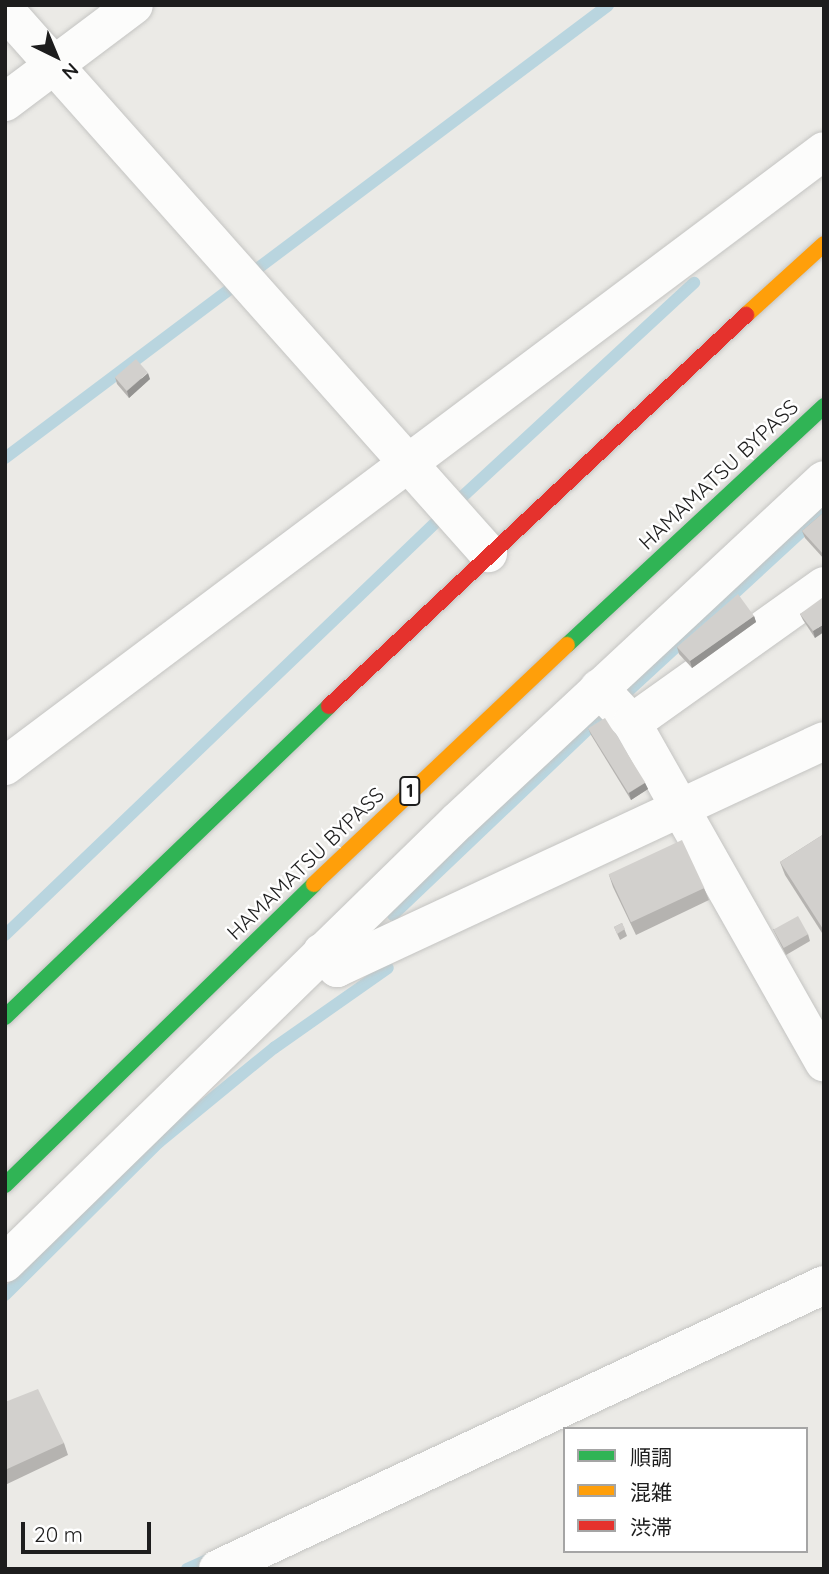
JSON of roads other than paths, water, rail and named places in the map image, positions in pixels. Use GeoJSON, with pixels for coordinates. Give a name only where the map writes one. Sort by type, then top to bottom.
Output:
{"type":"FeatureCollection","features":[{"type":"Feature","properties":{"kind":"highway"},"geometry":{"type":"LineString","coordinates":[[5,1017],[488,553],[824,244]]}},
{"type":"Feature","properties":{"kind":"highway","name":"HAMAMATSU BYPASS"},"geometry":{"type":"LineString","coordinates":[[5,1185],[410,791],[824,405]]}},
{"type":"Feature","properties":{"kind":"street"},"geometry":{"type":"LineString","coordinates":[[5,102],[134,5]]}},
{"type":"Feature","properties":{"kind":"street"},"geometry":{"type":"LineString","coordinates":[[5,10],[488,553]]}},
{"type":"Feature","properties":{"kind":"street"},"geometry":{"type":"LineString","coordinates":[[5,766],[824,151]]}},
{"type":"Feature","properties":{"kind":"street"},"geometry":{"type":"LineString","coordinates":[[5,1264],[322,952],[824,480]]}},
{"type":"Feature","properties":{"kind":"street"},"geometry":{"type":"LineString","coordinates":[[632,723],[824,586]]}},
{"type":"Feature","properties":{"kind":"street"},"geometry":{"type":"LineString","coordinates":[[600,688],[632,723],[680,807],[812,1015],[824,1063]]}},
{"type":"Feature","properties":{"kind":"street"},"geometry":{"type":"LineString","coordinates":[[322,952],[337,968],[824,741]]}},
{"type":"Feature","properties":{"kind":"street"},"geometry":{"type":"LineString","coordinates":[[218,1569],[824,1285]]}},
{"type":"Feature","properties":{"kind":"waterway"},"geometry":{"type":"LineString","coordinates":[[253,272],[608,5]]}},
{"type":"Feature","properties":{"kind":"waterway"},"geometry":{"type":"LineString","coordinates":[[462,497],[694,283]]}},
{"type":"Feature","properties":{"kind":"waterway"},"geometry":{"type":"LineString","coordinates":[[5,458],[230,289]]}},
{"type":"Feature","properties":{"kind":"waterway"},"geometry":{"type":"LineString","coordinates":[[626,693],[824,511]]}},
{"type":"Feature","properties":{"kind":"waterway"},"geometry":{"type":"LineString","coordinates":[[5,935],[434,524]]}},
{"type":"Feature","properties":{"kind":"waterway"},"geometry":{"type":"LineString","coordinates":[[393,915],[603,715]]}},
{"type":"Feature","properties":{"kind":"waterway"},"geometry":{"type":"LineString","coordinates":[[5,1295],[159,1142],[274,1048],[388,968]]}},
{"type":"Feature","properties":{"kind":"waterway"},"geometry":{"type":"LineString","coordinates":[[187,1569],[216,1556]]}}]}
